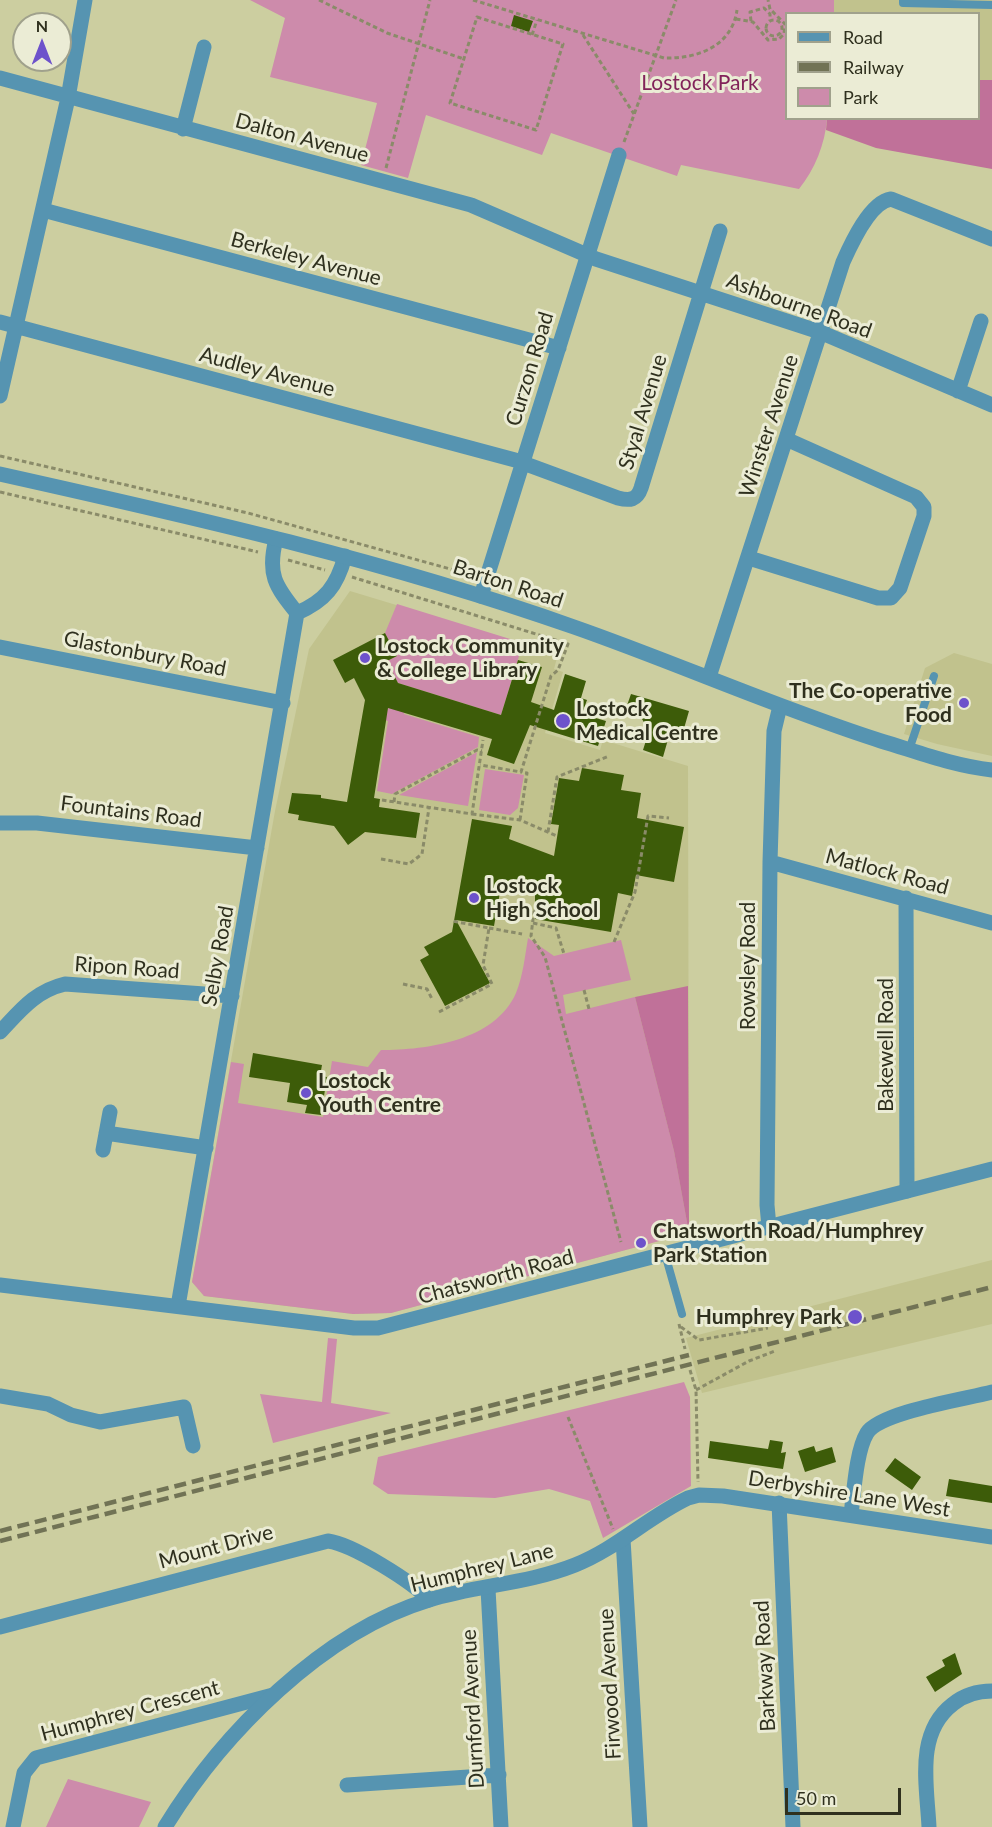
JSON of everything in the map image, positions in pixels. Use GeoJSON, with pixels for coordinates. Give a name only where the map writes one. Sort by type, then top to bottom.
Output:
{"type":"FeatureCollection","features":[{"type":"Feature","properties":{"kind":"street"},"geometry":{"type":"LineString","coordinates":[[0,396],[68,98],[85,0]]}},
{"type":"Feature","properties":{"kind":"street"},"geometry":{"type":"LineString","coordinates":[[183,129],[204,47]]}},
{"type":"Feature","properties":{"kind":"street","name":"Dalton Avenue"},"geometry":{"type":"LineString","coordinates":[[0,78],[471,205],[588,255]]}},
{"type":"Feature","properties":{"kind":"street","name":"Curzon Road"},"geometry":{"type":"LineString","coordinates":[[481,596],[619,155]]}},
{"type":"Feature","properties":{"kind":"street","name":"Winster Avenue"},"geometry":{"type":"LineString","coordinates":[[709,677],[820,332],[849,249],[868,218],[887,200],[902,201],[992,239]]}},
{"type":"Feature","properties":{"kind":"street","name":"Berkeley Avenue"},"geometry":{"type":"LineString","coordinates":[[43,210],[559,348]]}},
{"type":"Feature","properties":{"kind":"street"},"geometry":{"type":"LineString","coordinates":[[702,293],[720,231]]}},
{"type":"Feature","properties":{"kind":"street","name":"Ashbourne Road"},"geometry":{"type":"LineString","coordinates":[[588,255],[820,332],[992,405]]}},
{"type":"Feature","properties":{"kind":"street","name":"Styal Avenue"},"geometry":{"type":"LineString","coordinates":[[523,463],[618,498],[630,500],[637,496],[702,293]]}},
{"type":"Feature","properties":{"kind":"street","name":"Audley Avenue"},"geometry":{"type":"LineString","coordinates":[[0,321],[523,463]]}},
{"type":"Feature","properties":{"kind":"street"},"geometry":{"type":"LineString","coordinates":[[958,391],[981,321]]}},
{"type":"Feature","properties":{"kind":"street"},"geometry":{"type":"LineString","coordinates":[[749,558],[886,598],[895,595],[900,588],[920,528],[924,507],[916,497],[786,439]]}},
{"type":"Feature","properties":{"kind":"street","name":"Barton Road"},"geometry":{"type":"LineString","coordinates":[[0,474],[345,556],[481,596],[709,677],[780,706],[909,750],[951,762],[992,770]]}},
{"type":"Feature","properties":{"kind":"street"},"geometry":{"type":"LineString","coordinates":[[276,539],[271,562],[273,577],[297,613],[327,595],[338,580],[345,556]]}},
{"type":"Feature","properties":{"kind":"street","name":"Selby Road"},"geometry":{"type":"LineString","coordinates":[[178,1306],[297,613]]}},
{"type":"Feature","properties":{"kind":"street","name":"Glastonbury Road"},"geometry":{"type":"LineString","coordinates":[[0,647],[283,703]]}},
{"type":"Feature","properties":{"kind":"street","name":"Rowsley Road"},"geometry":{"type":"LineString","coordinates":[[769,1227],[767,1205],[770,861],[774,731],[780,706]]}},
{"type":"Feature","properties":{"kind":"street","name":"Fountains Road"},"geometry":{"type":"LineString","coordinates":[[0,823],[37,823],[257,848]]}},
{"type":"Feature","properties":{"kind":"street","name":"Matlock Road"},"geometry":{"type":"LineString","coordinates":[[770,861],[992,923]]}},
{"type":"Feature","properties":{"kind":"street","name":"Bakewell Road"},"geometry":{"type":"LineString","coordinates":[[906,898],[907,1191]]}},
{"type":"Feature","properties":{"kind":"street","name":"Ripon Road"},"geometry":{"type":"LineString","coordinates":[[0,1032],[34,996],[48,988],[65,984],[232,996]]}},
{"type":"Feature","properties":{"kind":"street"},"geometry":{"type":"LineString","coordinates":[[103,1150],[110,1112]]}},
{"type":"Feature","properties":{"kind":"street"},"geometry":{"type":"LineString","coordinates":[[106,1133],[206,1148]]}},
{"type":"Feature","properties":{"kind":"street","name":"Chatsworth Road"},"geometry":{"type":"LineString","coordinates":[[0,1285],[354,1328],[378,1328],[992,1169]]}},
{"type":"Feature","properties":{"kind":"street"},"geometry":{"type":"LineString","coordinates":[[851,1514],[862,1445],[872,1427],[891,1417],[992,1392]]}},
{"type":"Feature","properties":{"kind":"street"},"geometry":{"type":"LineString","coordinates":[[0,1396],[48,1404],[71,1415],[100,1422],[184,1407],[193,1446]]}},
{"type":"Feature","properties":{"kind":"street","name":"Derbyshire Lane West"},"geometry":{"type":"LineString","coordinates":[[699,1495],[779,1503],[992,1537]]}},
{"type":"Feature","properties":{"kind":"street","name":"Humphrey Lane"},"geometry":{"type":"LineString","coordinates":[[165,1827],[208,1766],[273,1695],[316,1660],[350,1638],[396,1613],[429,1600],[552,1574],[588,1559],[679,1503],[699,1495]]}},
{"type":"Feature","properties":{"kind":"street","name":"Barkway Road"},"geometry":{"type":"LineString","coordinates":[[779,1503],[793,1827]]}},
{"type":"Feature","properties":{"kind":"street","name":"Mount Drive"},"geometry":{"type":"LineString","coordinates":[[0,1627],[328,1540],[357,1552],[417,1588],[429,1600]]}},
{"type":"Feature","properties":{"kind":"street","name":"Firwood Avenue"},"geometry":{"type":"LineString","coordinates":[[621,1540],[640,1827]]}},
{"type":"Feature","properties":{"kind":"street","name":"Durnford Avenue"},"geometry":{"type":"LineString","coordinates":[[488,1588],[501,1827]]}},
{"type":"Feature","properties":{"kind":"street"},"geometry":{"type":"LineString","coordinates":[[929,1827],[926,1758],[931,1732],[945,1709],[957,1700],[969,1695],[992,1691]]}},
{"type":"Feature","properties":{"kind":"street","name":"Humphrey Crescent"},"geometry":{"type":"LineString","coordinates":[[13,1827],[24,1773],[36,1758],[273,1695]]}},
{"type":"Feature","properties":{"kind":"street"},"geometry":{"type":"LineString","coordinates":[[347,1785],[499,1775]]}},
{"type":"Feature","properties":{"kind":"lane"},"geometry":{"type":"LineString","coordinates":[[903,0],[903,3],[992,5]]}},
{"type":"Feature","properties":{"kind":"lane"},"geometry":{"type":"LineString","coordinates":[[909,750],[934,675]]}},
{"type":"Feature","properties":{"kind":"lane"},"geometry":{"type":"LineString","coordinates":[[665,1254],[681,1314]]}},
{"type":"Feature","properties":{"kind":"path"},"geometry":{"type":"LineString","coordinates":[[319,0],[418,45],[464,59]]}},
{"type":"Feature","properties":{"kind":"path"},"geometry":{"type":"LineString","coordinates":[[382,181],[430,0]]}},
{"type":"Feature","properties":{"kind":"path"},"geometry":{"type":"LineString","coordinates":[[473,0],[654,56],[675,58],[706,49],[728,36],[736,19],[737,10]]}},
{"type":"Feature","properties":{"kind":"path"},"geometry":{"type":"LineString","coordinates":[[619,155],[676,0]]}},
{"type":"Feature","properties":{"kind":"path"},"geometry":{"type":"LineString","coordinates":[[766,27],[770,21],[768,0]]}},
{"type":"Feature","properties":{"kind":"path"},"geometry":{"type":"LineString","coordinates":[[751,21],[749,15],[753,10],[764,8],[783,21],[783,33]]}},
{"type":"Feature","properties":{"kind":"path"},"geometry":{"type":"LineString","coordinates":[[477,17],[532,35],[563,44],[536,130],[450,103],[477,17]]}},
{"type":"Feature","properties":{"kind":"path"},"geometry":{"type":"LineString","coordinates":[[736,19],[751,21],[759,27],[765,37],[772,41],[783,33]]}},
{"type":"Feature","properties":{"kind":"path"},"geometry":{"type":"LineString","coordinates":[[532,35],[537,20]]}},
{"type":"Feature","properties":{"kind":"path"},"geometry":{"type":"LineString","coordinates":[[770,21],[780,23],[783,33]]}},
{"type":"Feature","properties":{"kind":"path"},"geometry":{"type":"LineString","coordinates":[[759,27],[766,27]]}},
{"type":"Feature","properties":{"kind":"path"},"geometry":{"type":"LineString","coordinates":[[766,27],[770,35],[776,36],[783,33]]}},
{"type":"Feature","properties":{"kind":"path"},"geometry":{"type":"LineString","coordinates":[[582,33],[634,114]]}},
{"type":"Feature","properties":{"kind":"path"},"geometry":{"type":"LineString","coordinates":[[521,772],[551,676],[558,670],[568,644]]}},
{"type":"Feature","properties":{"kind":"path"},"geometry":{"type":"LineString","coordinates":[[472,814],[483,740]]}},
{"type":"Feature","properties":{"kind":"path"},"geometry":{"type":"LineString","coordinates":[[394,802],[395,794],[477,750],[482,751]]}},
{"type":"Feature","properties":{"kind":"path"},"geometry":{"type":"LineString","coordinates":[[548,832],[557,777],[609,756]]}},
{"type":"Feature","properties":{"kind":"path"},"geometry":{"type":"LineString","coordinates":[[480,765],[527,773],[520,820]]}},
{"type":"Feature","properties":{"kind":"path"},"geometry":{"type":"LineString","coordinates":[[382,800],[520,820],[557,836]]}},
{"type":"Feature","properties":{"kind":"path"},"geometry":{"type":"LineString","coordinates":[[381,859],[409,864],[422,854],[429,807]]}},
{"type":"Feature","properties":{"kind":"path"},"geometry":{"type":"LineString","coordinates":[[614,942],[634,892],[648,816],[669,818]]}},
{"type":"Feature","properties":{"kind":"path"},"geometry":{"type":"LineString","coordinates":[[526,909],[534,911],[531,936],[545,957],[621,1242]]}},
{"type":"Feature","properties":{"kind":"path"},"geometry":{"type":"LineString","coordinates":[[452,921],[522,934]]}},
{"type":"Feature","properties":{"kind":"path"},"geometry":{"type":"LineString","coordinates":[[532,922],[556,928],[564,954]]}},
{"type":"Feature","properties":{"kind":"path"},"geometry":{"type":"LineString","coordinates":[[439,1012],[492,984],[483,965],[489,928]]}},
{"type":"Feature","properties":{"kind":"path"},"geometry":{"type":"LineString","coordinates":[[402,984],[427,989],[432,999]]}},
{"type":"Feature","properties":{"kind":"path"},"geometry":{"type":"LineString","coordinates":[[584,990],[589,1009]]}},
{"type":"Feature","properties":{"kind":"path"},"geometry":{"type":"LineString","coordinates":[[685,1349],[680,1326],[688,1329],[699,1340],[768,1328]]}},
{"type":"Feature","properties":{"kind":"path"},"geometry":{"type":"LineString","coordinates":[[696,1390],[749,1361],[775,1351]]}},
{"type":"Feature","properties":{"kind":"path"},"geometry":{"type":"LineString","coordinates":[[690,1370],[696,1390],[699,1495]]}},
{"type":"Feature","properties":{"kind":"path"},"geometry":{"type":"LineString","coordinates":[[568,1417],[621,1540]]}},
{"type":"Feature","properties":{"kind":"shaded area"},"geometry":{"type":"Polygon","coordinates":[[[834,0],[992,0],[992,80],[980,80],[980,12],[834,12],[834,0]]]}},
{"type":"Feature","properties":{"kind":"shaded area"},"geometry":{"type":"Polygon","coordinates":[[[980,80],[992,80],[992,169],[876,148],[826,130],[827,120],[980,120],[980,80]]]}},
{"type":"Feature","properties":{"kind":"shaded area","name":"Lostock High School"},"geometry":{"type":"Polygon","coordinates":[[[350,591],[558,654],[554,669],[563,672],[545,733],[600,750],[603,740],[688,766],[689,1233],[391,1313],[353,1314],[204,1296],[192,1282],[275,811],[309,649],[350,591]]]}},
{"type":"Feature","properties":{"kind":"shaded area"},"geometry":{"type":"Polygon","coordinates":[[[954,653],[992,664],[992,756],[904,734],[925,668],[954,653]]]}},
{"type":"Feature","properties":{"kind":"shaded area"},"geometry":{"type":"Polygon","coordinates":[[[688,986],[689,1233],[674,1151],[635,997],[688,986]]]}},
{"type":"Feature","properties":{"kind":"shaded area"},"geometry":{"type":"Polygon","coordinates":[[[992,1260],[992,1324],[702,1393],[686,1338],[992,1260]]]}},
{"type":"Feature","properties":{"kind":"green space","name":"Lostock Park"},"geometry":{"type":"Polygon","coordinates":[[[250,0],[834,0],[834,12],[785,12],[785,120],[827,120],[824,138],[814,165],[799,189],[681,165],[677,176],[551,133],[542,155],[426,115],[408,178],[361,165],[377,103],[270,77],[285,18],[250,0]]]}},
{"type":"Feature","properties":{"kind":"green space"},"geometry":{"type":"Polygon","coordinates":[[[397,604],[523,643],[501,715],[398,683],[387,661],[397,656],[385,633],[397,604]]]}},
{"type":"Feature","properties":{"kind":"green space"},"geometry":{"type":"Polygon","coordinates":[[[399,702],[406,705],[404,714],[479,737],[478,747],[392,794],[377,791],[388,721],[380,719],[382,712],[399,702]]]}},
{"type":"Feature","properties":{"kind":"green space"},"geometry":{"type":"Polygon","coordinates":[[[477,752],[468,806],[399,795],[477,752]]]}},
{"type":"Feature","properties":{"kind":"green space"},"geometry":{"type":"Polygon","coordinates":[[[485,769],[524,775],[518,808],[510,815],[479,810],[485,769]]]}},
{"type":"Feature","properties":{"kind":"green space"},"geometry":{"type":"Polygon","coordinates":[[[528,938],[554,956],[621,940],[631,980],[563,995],[566,1014],[635,997],[674,1151],[689,1233],[391,1313],[353,1314],[204,1296],[192,1282],[231,1062],[244,1064],[238,1103],[323,1117],[332,1061],[368,1067],[381,1050],[419,1048],[458,1040],[493,1022],[506,1009],[516,993],[528,938]]]}},
{"type":"Feature","properties":{"kind":"green space"},"geometry":{"type":"Polygon","coordinates":[[[328,1338],[337,1339],[331,1403],[391,1413],[273,1443],[260,1394],[322,1402],[328,1338]]]}},
{"type":"Feature","properties":{"kind":"green space","name":"Humphrey Park"},"geometry":{"type":"Polygon","coordinates":[[[684,1382],[690,1397],[691,1486],[603,1538],[590,1501],[549,1489],[495,1498],[388,1494],[373,1484],[378,1457],[684,1382]]]}},
{"type":"Feature","properties":{"kind":"green space"},"geometry":{"type":"Polygon","coordinates":[[[68,1779],[151,1802],[139,1827],[46,1827],[68,1779]]]}},
{"type":"Feature","properties":{"kind":"building"},"geometry":{"type":"Polygon","coordinates":[[[514,15],[533,21],[529,32],[511,26],[514,15]]]}},
{"type":"Feature","properties":{"kind":"building"},"geometry":{"type":"Polygon","coordinates":[[[385,633],[397,656],[387,661],[398,683],[501,715],[518,660],[542,667],[531,702],[554,710],[565,674],[586,681],[581,698],[587,700],[582,714],[606,721],[598,746],[530,725],[514,764],[487,755],[492,739],[388,708],[374,798],[380,799],[379,807],[420,813],[416,838],[365,832],[348,845],[334,826],[298,820],[299,815],[288,813],[292,793],[321,795],[321,798],[347,802],[365,700],[354,678],[345,683],[333,660],[385,633]]]}},
{"type":"Feature","properties":{"kind":"building"},"geometry":{"type":"Polygon","coordinates":[[[631,694],[689,711],[683,732],[671,729],[663,757],[643,750],[649,731],[642,719],[624,714],[631,694]]]}},
{"type":"Feature","properties":{"kind":"building"},"geometry":{"type":"Polygon","coordinates":[[[582,768],[624,775],[621,790],[641,793],[637,818],[684,827],[674,882],[636,875],[632,896],[618,893],[611,932],[535,919],[535,895],[502,881],[494,926],[456,920],[490,983],[445,1006],[420,960],[429,955],[424,947],[452,932],[472,819],[512,826],[509,839],[554,856],[559,825],[551,824],[559,778],[579,781],[582,768]]]}},
{"type":"Feature","properties":{"kind":"building","name":"Lostock Youth Centre"},"geometry":{"type":"Polygon","coordinates":[[[253,1053],[322,1065],[320,1076],[327,1077],[321,1115],[305,1113],[307,1105],[287,1102],[290,1083],[249,1077],[253,1053]]]}},
{"type":"Feature","properties":{"kind":"building"},"geometry":{"type":"Polygon","coordinates":[[[770,1440],[783,1442],[781,1453],[786,1452],[783,1469],[708,1458],[710,1441],[768,1449],[770,1440]]]}},
{"type":"Feature","properties":{"kind":"building"},"geometry":{"type":"Polygon","coordinates":[[[814,1446],[816,1452],[832,1447],[836,1462],[805,1472],[798,1451],[814,1446]]]}},
{"type":"Feature","properties":{"kind":"building"},"geometry":{"type":"Polygon","coordinates":[[[895,1458],[921,1477],[912,1490],[885,1471],[895,1458]]]}},
{"type":"Feature","properties":{"kind":"building"},"geometry":{"type":"Polygon","coordinates":[[[949,1479],[992,1486],[992,1503],[946,1496],[949,1479]]]}},
{"type":"Feature","properties":{"kind":"building"},"geometry":{"type":"Polygon","coordinates":[[[955,1653],[962,1674],[935,1692],[926,1677],[945,1666],[942,1660],[955,1653]]]}},
{"type":"Feature","properties":{"kind":"railway"},"geometry":{"type":"LineString","coordinates":[[0,1541],[992,1287]]}},
{"type":"Feature","properties":{"kind":"railway"},"geometry":{"type":"LineString","coordinates":[[0,1531],[689,1355]]}},
{"type":"Feature","properties":{"kind":"place","name":"Lostock Community & College Library"},"geometry":{"type":"Point","coordinates":[365,658]}},
{"type":"Feature","properties":{"kind":"place","name":"The Co-operative Food"},"geometry":{"type":"Point","coordinates":[964,703]}},
{"type":"Feature","properties":{"kind":"place","name":"Lostock Medical Centre"},"geometry":{"type":"Point","coordinates":[563,721]}},
{"type":"Feature","properties":{"kind":"place","name":"Lostock High School"},"geometry":{"type":"Point","coordinates":[474,898]}},
{"type":"Feature","properties":{"kind":"place","name":"Lostock Youth Centre"},"geometry":{"type":"Point","coordinates":[306,1093]}},
{"type":"Feature","properties":{"kind":"place","name":"Chatsworth Road/Humphrey Park Station"},"geometry":{"type":"Point","coordinates":[641,1243]}},
{"type":"Feature","properties":{"kind":"place","name":"Humphrey Park"},"geometry":{"type":"Point","coordinates":[855,1317]}}]}
